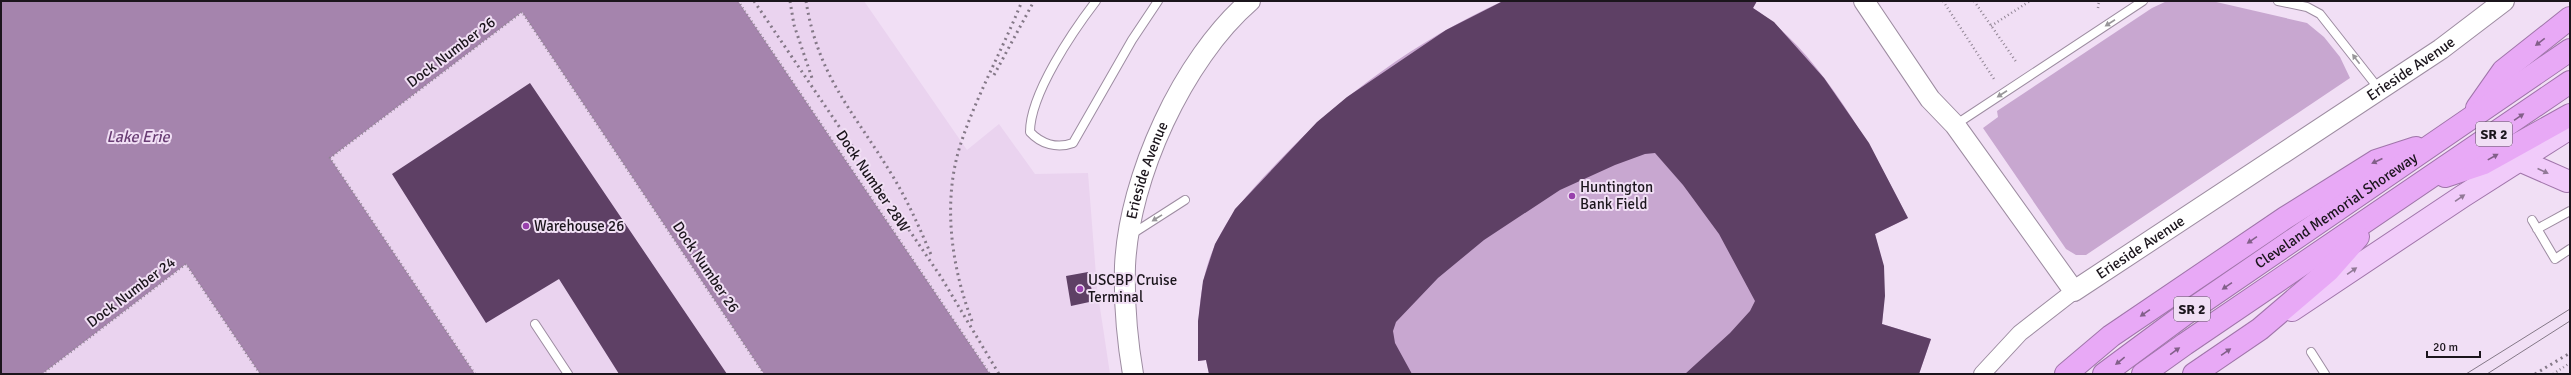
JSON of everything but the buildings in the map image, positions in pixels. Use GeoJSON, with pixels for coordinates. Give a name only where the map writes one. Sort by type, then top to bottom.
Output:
{"type":"FeatureCollection","features":[{"type":"Feature","properties":{"kind":"highway"},"geometry":{"type":"LineString","coordinates":[[2468,120],[2503,71],[2570,18]]}},
{"type":"Feature","properties":{"kind":"highway","name":"Cleveland Memorial Shoreway"},"geometry":{"type":"LineString","coordinates":[[2104,374],[2185,314],[2570,50]]}},
{"type":"Feature","properties":{"kind":"highway","name":"Cleveland Memorial Shoreway"},"geometry":{"type":"LineString","coordinates":[[2143,374],[2184,344],[2570,82]]}},
{"type":"Feature","properties":{"kind":"highway"},"geometry":{"type":"LineString","coordinates":[[2418,186],[2484,163],[2570,115]]}},
{"type":"Feature","properties":{"kind":"highway"},"geometry":{"type":"LineString","coordinates":[[2066,374],[2111,336],[2291,214],[2376,161],[2440,140]]}},
{"type":"Feature","properties":{"kind":"highway"},"geometry":{"type":"LineString","coordinates":[[2194,374],[2260,329],[2328,271],[2377,214]]}},
{"type":"Feature","properties":{"kind":"main road"},"geometry":{"type":"LineString","coordinates":[[2260,329],[2312,298],[2519,160],[2570,128]]}},
{"type":"Feature","properties":{"kind":"main road"},"geometry":{"type":"LineString","coordinates":[[2519,160],[2567,181]]}},
{"type":"Feature","properties":{"kind":"street","name":"Erieside Avenue"},"geometry":{"type":"LineString","coordinates":[[1133,371],[1125,302],[1125,265],[1129,235],[1144,174],[1161,128],[1191,71],[1234,15],[1250,1]]}},
{"type":"Feature","properties":{"kind":"street"},"geometry":{"type":"LineString","coordinates":[[1864,1],[1930,99],[1955,125],[2074,291],[2020,333],[1982,374]]}},
{"type":"Feature","properties":{"kind":"street","name":"Erieside Avenue"},"geometry":{"type":"LineString","coordinates":[[2074,291],[2441,49],[2504,1]]}},
{"type":"Feature","properties":{"kind":"lane"},"geometry":{"type":"LineString","coordinates":[[1096,1],[1045,81],[1030,119],[1030,132],[1038,141],[1063,146],[1073,143],[1132,40],[1158,1]]}},
{"type":"Feature","properties":{"kind":"lane"},"geometry":{"type":"LineString","coordinates":[[1955,125],[2143,1]]}},
{"type":"Feature","properties":{"kind":"lane"},"geometry":{"type":"LineString","coordinates":[[2278,1],[2307,7],[2320,14],[2379,90]]}},
{"type":"Feature","properties":{"kind":"lane"},"geometry":{"type":"LineString","coordinates":[[1129,235],[1185,200]]}},
{"type":"Feature","properties":{"kind":"lane"},"geometry":{"type":"LineString","coordinates":[[2537,229],[2570,211]]}},
{"type":"Feature","properties":{"kind":"lane"},"geometry":{"type":"LineString","coordinates":[[2532,220],[2555,259],[2570,249]]}},
{"type":"Feature","properties":{"kind":"lane"},"geometry":{"type":"LineString","coordinates":[[535,324],[568,374]]}},
{"type":"Feature","properties":{"kind":"lane"},"geometry":{"type":"LineString","coordinates":[[2311,352],[2325,374]]}},
{"type":"Feature","properties":{"kind":"path","name":"Dock Number 28W"},"geometry":{"type":"LineString","coordinates":[[738,1],[990,374]]}},
{"type":"Feature","properties":{"kind":"path"},"geometry":{"type":"LineString","coordinates":[[1943,1],[1994,79]]}},
{"type":"Feature","properties":{"kind":"path"},"geometry":{"type":"LineString","coordinates":[[1974,1],[2017,63]]}},
{"type":"Feature","properties":{"kind":"path"},"geometry":{"type":"LineString","coordinates":[[1991,26],[2030,1]]}},
{"type":"Feature","properties":{"kind":"path"},"geometry":{"type":"LineString","coordinates":[[2098,8],[2099,1]]}},
{"type":"Feature","properties":{"kind":"path","name":"Dock Number 26"},"geometry":{"type":"LineString","coordinates":[[475,374],[330,158],[522,12],[764,374]]}},
{"type":"Feature","properties":{"kind":"path","name":"Dock Number 24"},"geometry":{"type":"LineString","coordinates":[[42,374],[186,264],[260,374]]}},
{"type":"Feature","properties":{"kind":"path"},"geometry":{"type":"LineString","coordinates":[[2552,374],[2570,363]]}},
{"type":"Feature","properties":{"kind":"shaded area"},"geometry":{"type":"Polygon","coordinates":[[[738,1],[864,1],[967,150],[999,124],[1035,174],[1088,173],[1097,288],[1110,374],[990,374],[738,1]]]}},
{"type":"Feature","properties":{"kind":"shaded area","name":"Huntington Bank Field"},"geometry":{"type":"Polygon","coordinates":[[[1503,1],[1757,1],[1753,8],[1777,26],[1800,49],[1822,75],[1842,103],[1861,132],[1908,218],[1875,234],[1883,279],[1884,301],[1882,324],[1931,339],[1919,374],[1209,374],[1206,360],[1198,361],[1198,331],[1202,286],[1210,257],[1216,243],[1235,211],[1267,173],[1301,139],[1326,115],[1353,93],[1410,52],[1440,33],[1503,1]]]}},
{"type":"Feature","properties":{"kind":"shaded area"},"geometry":{"type":"Polygon","coordinates":[[[2167,1],[2212,1],[2307,23],[2324,37],[2340,57],[2350,78],[2086,255],[2076,255],[2066,249],[1983,128],[1998,117],[1997,111],[2152,8],[2167,1]]]}},
{"type":"Feature","properties":{"kind":"shaded area"},"geometry":{"type":"Polygon","coordinates":[[[522,12],[764,374],[475,374],[330,158],[522,12]]]}},
{"type":"Feature","properties":{"kind":"shaded area"},"geometry":{"type":"Polygon","coordinates":[[[186,264],[260,374],[42,374],[186,264]]]}},
{"type":"Feature","properties":{"kind":"water","name":"Lake Erie"},"geometry":{"type":"Polygon","coordinates":[[[1,1],[738,1],[990,374],[764,374],[522,12],[330,158],[475,374],[260,374],[186,264],[42,374],[1,374],[1,1]]]}},
{"type":"Feature","properties":{"kind":"tram line"},"geometry":{"type":"LineString","coordinates":[[2466,374],[2570,309]]}},
{"type":"Feature","properties":{"kind":"tram line"},"geometry":{"type":"LineString","coordinates":[[2487,374],[2570,321]]}},
{"type":"Feature","properties":{"kind":"railway"},"geometry":{"type":"LineString","coordinates":[[754,1],[941,277],[999,374]]}},
{"type":"Feature","properties":{"kind":"railway"},"geometry":{"type":"LineString","coordinates":[[790,1],[794,25],[813,81]]}},
{"type":"Feature","properties":{"kind":"railway"},"geometry":{"type":"LineString","coordinates":[[806,1],[819,51],[828,73],[839,93],[898,185],[914,215],[932,257]]}},
{"type":"Feature","properties":{"kind":"railway"},"geometry":{"type":"LineString","coordinates":[[972,321],[954,256],[951,210],[955,165],[967,125],[1022,1]]}},
{"type":"Feature","properties":{"kind":"railway"},"geometry":{"type":"LineString","coordinates":[[994,75],[1034,1]]}},
{"type":"Feature","properties":{"kind":"railway"},"geometry":{"type":"LineString","coordinates":[[2535,374],[2570,353]]}},
{"type":"Feature","properties":{"kind":"place","name":"Huntington Bank Field"},"geometry":{"type":"Point","coordinates":[1572,196]}},
{"type":"Feature","properties":{"kind":"place","name":"Warehouse 26"},"geometry":{"type":"Point","coordinates":[526,226]}},
{"type":"Feature","properties":{"kind":"place","name":"USCBP Cruise Terminal"},"geometry":{"type":"Point","coordinates":[1080,289]}}]}
